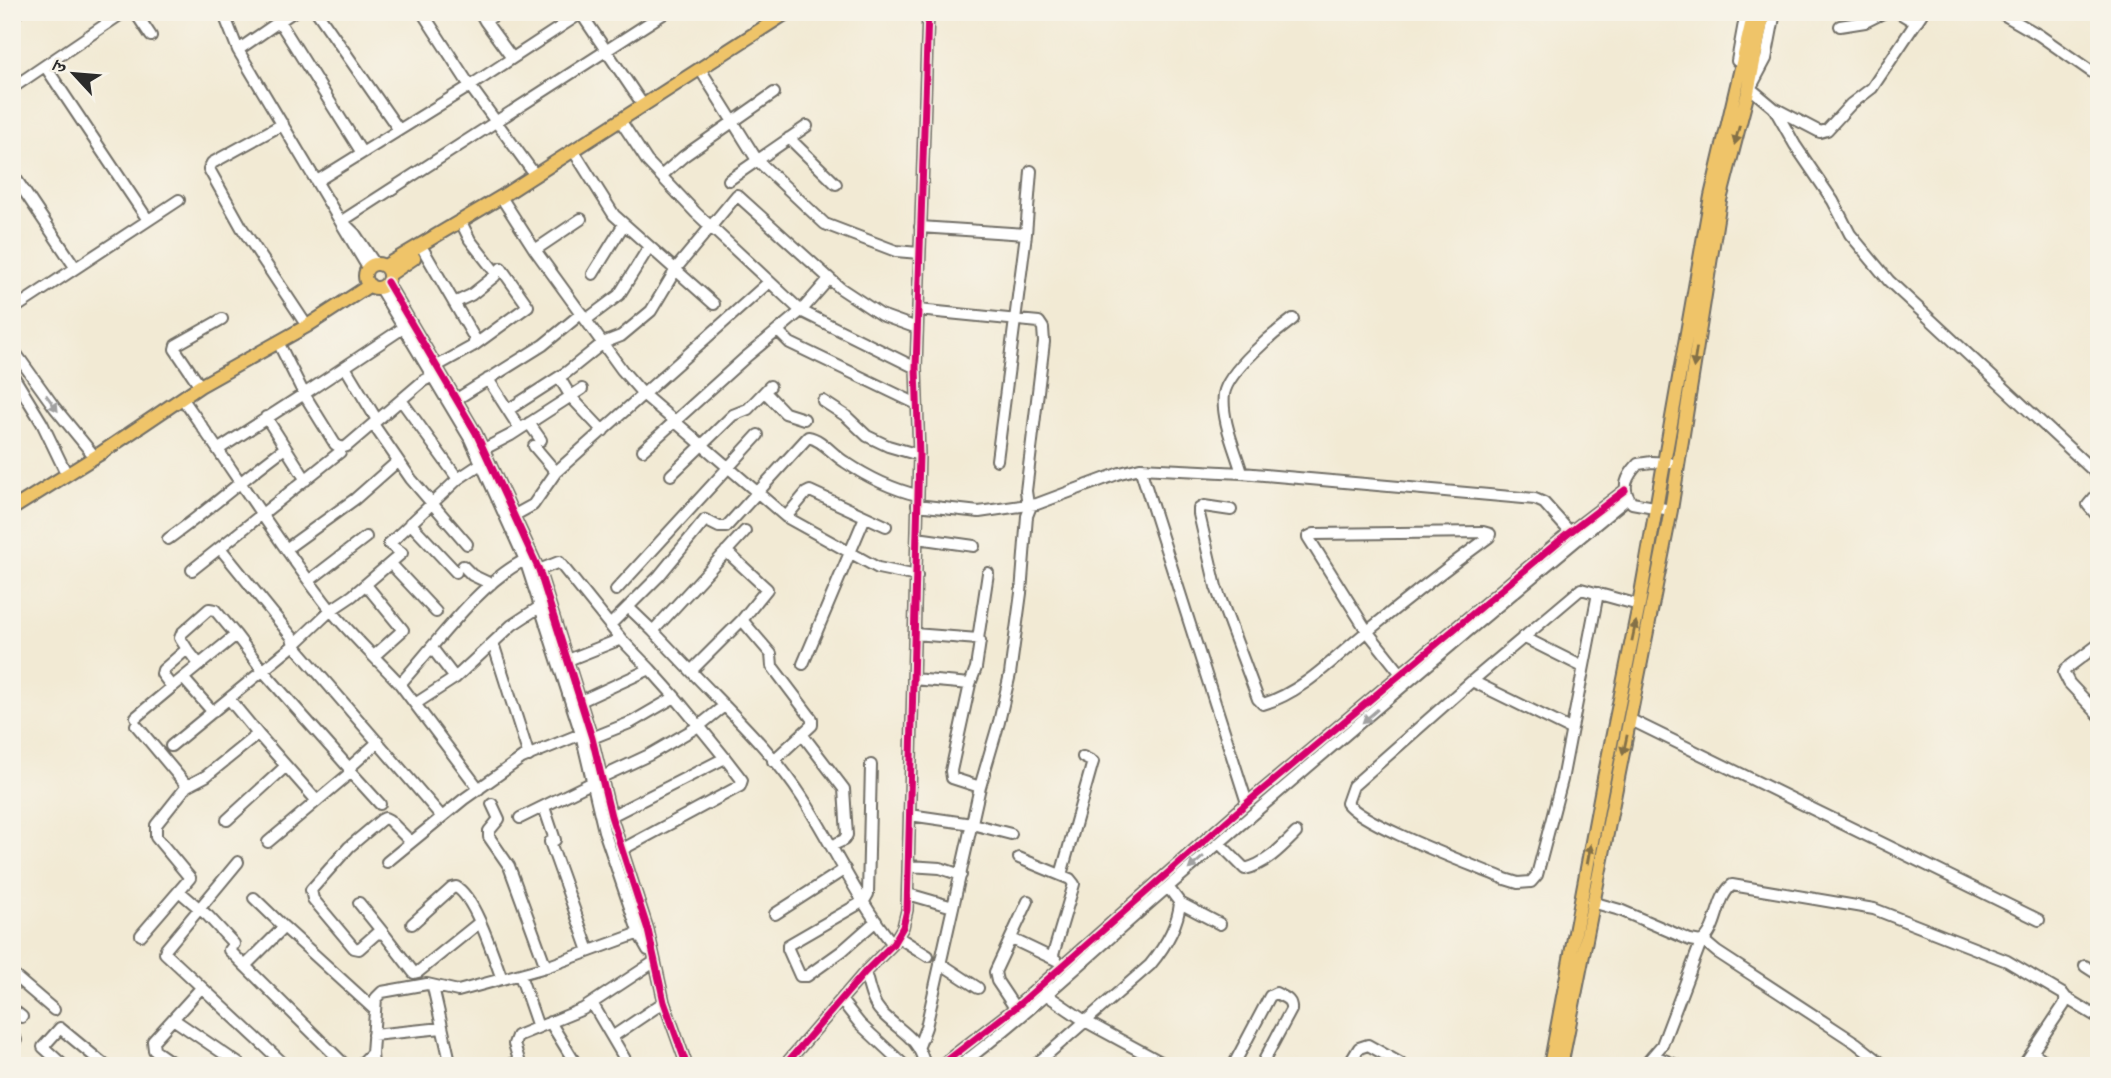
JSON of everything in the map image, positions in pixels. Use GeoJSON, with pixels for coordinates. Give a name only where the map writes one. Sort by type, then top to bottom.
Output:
{"type":"FeatureCollection","features":[{"type":"Feature","properties":{"kind":"main road"},"geometry":{"type":"LineString","coordinates":[[278,342],[303,320],[377,276],[787,12]]}},
{"type":"Feature","properties":{"kind":"main road"},"geometry":{"type":"LineString","coordinates":[[1561,1066],[1671,510],[1720,200],[1745,89],[1754,12]]}},
{"type":"Feature","properties":{"kind":"main road"},"geometry":{"type":"LineString","coordinates":[[1748,67],[1764,12]]}},
{"type":"Feature","properties":{"kind":"main road"},"geometry":{"type":"LineString","coordinates":[[1550,1066],[1639,605],[1711,196],[1745,89]]}},
{"type":"Feature","properties":{"kind":"main road"},"geometry":{"type":"LineString","coordinates":[[12,509],[200,386],[307,326],[377,276],[448,235],[461,222]]}},
{"type":"Feature","properties":{"kind":"street"},"geometry":{"type":"LineString","coordinates":[[12,15],[18,12]]}},
{"type":"Feature","properties":{"kind":"street"},"geometry":{"type":"LineString","coordinates":[[12,88],[124,12]]}},
{"type":"Feature","properties":{"kind":"street"},"geometry":{"type":"LineString","coordinates":[[135,12],[151,36]]}},
{"type":"Feature","properties":{"kind":"street"},"geometry":{"type":"LineString","coordinates":[[223,12],[238,50],[342,221],[348,238],[377,276],[484,449],[539,570],[569,660],[581,701],[604,831],[644,932]]}},
{"type":"Feature","properties":{"kind":"street"},"geometry":{"type":"LineString","coordinates":[[317,12],[399,130]]}},
{"type":"Feature","properties":{"kind":"street"},"geometry":{"type":"LineString","coordinates":[[422,12],[470,86],[535,174]]}},
{"type":"Feature","properties":{"kind":"street"},"geometry":{"type":"LineString","coordinates":[[500,12],[482,17],[512,58]]}},
{"type":"Feature","properties":{"kind":"street"},"geometry":{"type":"LineString","coordinates":[[342,221],[666,12]]}},
{"type":"Feature","properties":{"kind":"street"},"geometry":{"type":"LineString","coordinates":[[784,1066],[896,940],[905,919],[909,866],[917,576],[917,328],[929,12]]}},
{"type":"Feature","properties":{"kind":"street"},"geometry":{"type":"LineString","coordinates":[[1746,12],[1737,64],[1745,89],[1774,108],[1824,132],[1856,99],[1872,88],[1923,12]]}},
{"type":"Feature","properties":{"kind":"street"},"geometry":{"type":"LineString","coordinates":[[1745,89],[1766,59],[1775,12]]}},
{"type":"Feature","properties":{"kind":"street"},"geometry":{"type":"LineString","coordinates":[[1840,26],[1865,22],[1885,12]]}},
{"type":"Feature","properties":{"kind":"street"},"geometry":{"type":"LineString","coordinates":[[1898,12],[1916,23]]}},
{"type":"Feature","properties":{"kind":"street"},"geometry":{"type":"LineString","coordinates":[[1999,12],[2039,35],[2099,77]]}},
{"type":"Feature","properties":{"kind":"street"},"geometry":{"type":"LineString","coordinates":[[238,50],[290,13]]}},
{"type":"Feature","properties":{"kind":"street"},"geometry":{"type":"LineString","coordinates":[[317,181],[581,13],[643,105]]}},
{"type":"Feature","properties":{"kind":"street"},"geometry":{"type":"LineString","coordinates":[[279,21],[362,153]]}},
{"type":"Feature","properties":{"kind":"street"},"geometry":{"type":"LineString","coordinates":[[45,66],[148,220]]}},
{"type":"Feature","properties":{"kind":"street"},"geometry":{"type":"LineString","coordinates":[[699,69],[757,160],[825,225],[896,251],[919,253]]}},
{"type":"Feature","properties":{"kind":"street"},"geometry":{"type":"LineString","coordinates":[[661,176],[684,156],[774,93]]}},
{"type":"Feature","properties":{"kind":"street"},"geometry":{"type":"LineString","coordinates":[[1774,108],[1833,201],[1850,234],[1881,271],[2099,476]]}},
{"type":"Feature","properties":{"kind":"street"},"geometry":{"type":"LineString","coordinates":[[621,120],[647,161],[696,213],[802,311],[916,368]]}},
{"type":"Feature","properties":{"kind":"street"},"geometry":{"type":"LineString","coordinates":[[283,124],[212,163],[209,169],[242,228],[303,320]]}},
{"type":"Feature","properties":{"kind":"street"},"geometry":{"type":"LineString","coordinates":[[729,180],[807,126]]}},
{"type":"Feature","properties":{"kind":"street"},"geometry":{"type":"LineString","coordinates":[[789,138],[836,184]]}},
{"type":"Feature","properties":{"kind":"street"},"geometry":{"type":"LineString","coordinates":[[573,150],[614,215],[714,303]]}},
{"type":"Feature","properties":{"kind":"street"},"geometry":{"type":"LineString","coordinates":[[997,460],[1026,234],[1031,171]]}},
{"type":"Feature","properties":{"kind":"street"},"geometry":{"type":"LineString","coordinates":[[12,173],[75,268]]}},
{"type":"Feature","properties":{"kind":"street"},"geometry":{"type":"LineString","coordinates":[[508,410],[559,377],[603,343],[621,336],[651,311],[675,271],[735,197],[741,196],[829,279],[881,315],[917,328]]}},
{"type":"Feature","properties":{"kind":"street"},"geometry":{"type":"LineString","coordinates":[[501,197],[535,250],[622,370],[644,395],[786,517],[878,568],[917,576]]}},
{"type":"Feature","properties":{"kind":"street"},"geometry":{"type":"LineString","coordinates":[[12,310],[178,200]]}},
{"type":"Feature","properties":{"kind":"street"},"geometry":{"type":"LineString","coordinates":[[535,250],[581,219]]}},
{"type":"Feature","properties":{"kind":"street"},"geometry":{"type":"LineString","coordinates":[[454,303],[471,295],[495,276],[495,272],[470,240],[461,222]]}},
{"type":"Feature","properties":{"kind":"street"},"geometry":{"type":"LineString","coordinates":[[593,274],[624,224]]}},
{"type":"Feature","properties":{"kind":"street"},"geometry":{"type":"LineString","coordinates":[[920,228],[1026,234]]}},
{"type":"Feature","properties":{"kind":"street"},"geometry":{"type":"LineString","coordinates":[[453,401],[619,295],[649,247]]}},
{"type":"Feature","properties":{"kind":"street"},"geometry":{"type":"LineString","coordinates":[[424,251],[475,339],[473,346]]}},
{"type":"Feature","properties":{"kind":"street"},"geometry":{"type":"LineString","coordinates":[[192,570],[306,480],[435,371],[528,306],[501,268]]}},
{"type":"Feature","properties":{"kind":"street"},"geometry":{"type":"LineString","coordinates":[[643,450],[746,357],[802,311],[829,279]]}},
{"type":"Feature","properties":{"kind":"street"},"geometry":{"type":"LineString","coordinates":[[513,516],[533,505],[556,472],[769,282]]}},
{"type":"Feature","properties":{"kind":"street"},"geometry":{"type":"LineString","coordinates":[[918,310],[1039,322],[1043,328],[1044,342],[1027,491],[1026,502],[1029,505],[1021,593],[1010,674],[980,787],[926,1027],[919,1045]]}},
{"type":"Feature","properties":{"kind":"street"},"geometry":{"type":"LineString","coordinates":[[200,386],[175,349],[176,345],[222,319]]}},
{"type":"Feature","properties":{"kind":"street"},"geometry":{"type":"LineString","coordinates":[[1242,473],[1226,418],[1225,392],[1235,374],[1265,341],[1293,319]]}},
{"type":"Feature","properties":{"kind":"street"},"geometry":{"type":"LineString","coordinates":[[219,449],[408,325]]}},
{"type":"Feature","properties":{"kind":"street"},"geometry":{"type":"LineString","coordinates":[[778,331],[790,343],[917,404]]}},
{"type":"Feature","properties":{"kind":"street"},"geometry":{"type":"LineString","coordinates":[[278,342],[304,394],[335,444],[341,448]]}},
{"type":"Feature","properties":{"kind":"street"},"geometry":{"type":"LineString","coordinates":[[12,348],[55,408],[95,457]]}},
{"type":"Feature","properties":{"kind":"street"},"geometry":{"type":"LineString","coordinates":[[345,367],[398,461],[467,544]]}},
{"type":"Feature","properties":{"kind":"street"},"geometry":{"type":"LineString","coordinates":[[12,374],[42,423],[66,473]]}},
{"type":"Feature","properties":{"kind":"street"},"geometry":{"type":"LineString","coordinates":[[559,377],[571,397],[603,431]]}},
{"type":"Feature","properties":{"kind":"street"},"geometry":{"type":"LineString","coordinates":[[488,379],[508,410],[538,443],[556,472]]}},
{"type":"Feature","properties":{"kind":"street"},"geometry":{"type":"LineString","coordinates":[[484,449],[582,389]]}},
{"type":"Feature","properties":{"kind":"street"},"geometry":{"type":"LineString","coordinates":[[671,475],[704,446],[733,415],[748,409],[767,389],[785,413],[804,419]]}},
{"type":"Feature","properties":{"kind":"street"},"geometry":{"type":"LineString","coordinates":[[182,398],[262,516],[331,610],[400,684],[479,789]]}},
{"type":"Feature","properties":{"kind":"street"},"geometry":{"type":"LineString","coordinates":[[401,400],[458,479]]}},
{"type":"Feature","properties":{"kind":"street"},"geometry":{"type":"LineString","coordinates":[[453,401],[525,560],[587,736]]}},
{"type":"Feature","properties":{"kind":"street"},"geometry":{"type":"LineString","coordinates":[[823,401],[846,416],[867,436],[888,446],[919,455]]}},
{"type":"Feature","properties":{"kind":"street"},"geometry":{"type":"LineString","coordinates":[[266,417],[306,480]]}},
{"type":"Feature","properties":{"kind":"street"},"geometry":{"type":"LineString","coordinates":[[758,435],[620,591],[801,794],[876,921],[896,940],[928,956]]}},
{"type":"Feature","properties":{"kind":"street"},"geometry":{"type":"LineString","coordinates":[[610,625],[659,576],[705,520],[719,527],[726,527],[808,437],[814,438],[842,461],[917,500],[979,512],[1029,505],[1140,468],[1242,473],[1535,499],[1544,503],[1570,532]]}},
{"type":"Feature","properties":{"kind":"street"},"geometry":{"type":"LineString","coordinates":[[168,539],[285,448]]}},
{"type":"Feature","properties":{"kind":"street"},"geometry":{"type":"LineString","coordinates":[[286,549],[355,499],[398,461]]}},
{"type":"Feature","properties":{"kind":"street"},"geometry":{"type":"LineString","coordinates":[[171,746],[264,672],[331,610],[391,564],[402,553],[389,544],[458,479],[482,463]]}},
{"type":"Feature","properties":{"kind":"street"},"geometry":{"type":"LineString","coordinates":[[1671,510],[1638,505],[1627,494],[1627,478],[1638,464],[1678,464]]}},
{"type":"Feature","properties":{"kind":"street"},"geometry":{"type":"LineString","coordinates":[[1140,468],[1247,803]]}},
{"type":"Feature","properties":{"kind":"street"},"geometry":{"type":"LineString","coordinates":[[786,517],[810,491],[886,526]]}},
{"type":"Feature","properties":{"kind":"street"},"geometry":{"type":"LineString","coordinates":[[2099,492],[2088,505],[2099,519]]}},
{"type":"Feature","properties":{"kind":"street"},"geometry":{"type":"LineString","coordinates":[[940,1066],[1016,1008],[1042,992],[1065,964],[1247,803],[1570,532],[1627,494]]}},
{"type":"Feature","properties":{"kind":"street"},"geometry":{"type":"LineString","coordinates":[[959,1066],[1042,992],[1627,494]]}},
{"type":"Feature","properties":{"kind":"street"},"geometry":{"type":"LineString","coordinates":[[697,503],[711,515]]}},
{"type":"Feature","properties":{"kind":"street"},"geometry":{"type":"LineString","coordinates":[[1231,510],[1204,506],[1199,509],[1199,514],[1216,587],[1261,703],[1266,704],[1303,683],[1367,631],[1489,537],[1490,534],[1311,535],[1309,540],[1367,631],[1402,675]]}},
{"type":"Feature","properties":{"kind":"street"},"geometry":{"type":"LineString","coordinates":[[803,664],[865,517]]}},
{"type":"Feature","properties":{"kind":"street"},"geometry":{"type":"LineString","coordinates":[[410,523],[459,569],[491,584]]}},
{"type":"Feature","properties":{"kind":"street"},"geometry":{"type":"LineString","coordinates":[[653,631],[745,531]]}},
{"type":"Feature","properties":{"kind":"street"},"geometry":{"type":"LineString","coordinates":[[310,580],[366,537]]}},
{"type":"Feature","properties":{"kind":"street"},"geometry":{"type":"LineString","coordinates":[[917,538],[974,546]]}},
{"type":"Feature","properties":{"kind":"street"},"geometry":{"type":"LineString","coordinates":[[220,548],[292,637],[295,645],[442,817]]}},
{"type":"Feature","properties":{"kind":"street"},"geometry":{"type":"LineString","coordinates":[[691,671],[742,620],[767,589],[726,551]]}},
{"type":"Feature","properties":{"kind":"street"},"geometry":{"type":"LineString","coordinates":[[400,684],[491,584],[509,568],[525,560]]}},
{"type":"Feature","properties":{"kind":"street"},"geometry":{"type":"LineString","coordinates":[[539,570],[559,562],[742,780],[740,786],[621,850]]}},
{"type":"Feature","properties":{"kind":"street"},"geometry":{"type":"LineString","coordinates":[[391,564],[436,612]]}},
{"type":"Feature","properties":{"kind":"street"},"geometry":{"type":"LineString","coordinates":[[980,787],[957,781],[952,778],[951,771],[976,668],[988,573]]}},
{"type":"Feature","properties":{"kind":"street"},"geometry":{"type":"LineString","coordinates":[[366,585],[403,630],[374,656]]}},
{"type":"Feature","properties":{"kind":"street"},"geometry":{"type":"LineString","coordinates":[[1598,593],[1559,792],[1537,875],[1531,883],[1505,879],[1351,810],[1347,803],[1353,786],[1581,589],[1598,593],[1639,605]]}},
{"type":"Feature","properties":{"kind":"street"},"geometry":{"type":"LineString","coordinates":[[415,704],[455,678],[512,625],[541,606]]}},
{"type":"Feature","properties":{"kind":"street"},"geometry":{"type":"LineString","coordinates":[[199,664],[180,638],[182,633],[209,609],[215,610],[264,672],[380,803]]}},
{"type":"Feature","properties":{"kind":"street"},"geometry":{"type":"LineString","coordinates":[[742,620],[771,654],[772,666],[812,719],[812,725],[773,761]]}},
{"type":"Feature","properties":{"kind":"street"},"geometry":{"type":"LineString","coordinates":[[914,634],[978,639]]}},
{"type":"Feature","properties":{"kind":"street"},"geometry":{"type":"LineString","coordinates":[[187,786],[136,721],[172,687],[236,635]]}},
{"type":"Feature","properties":{"kind":"street"},"geometry":{"type":"LineString","coordinates":[[1523,637],[1583,667]]}},
{"type":"Feature","properties":{"kind":"street"},"geometry":{"type":"LineString","coordinates":[[569,660],[621,639]]}},
{"type":"Feature","properties":{"kind":"street"},"geometry":{"type":"LineString","coordinates":[[493,643],[529,755]]}},
{"type":"Feature","properties":{"kind":"street"},"geometry":{"type":"LineString","coordinates":[[2099,644],[2064,673],[2068,683],[2099,715]]}},
{"type":"Feature","properties":{"kind":"street"},"geometry":{"type":"LineString","coordinates":[[432,648],[455,678]]}},
{"type":"Feature","properties":{"kind":"street"},"geometry":{"type":"LineString","coordinates":[[172,687],[162,672],[187,649]]}},
{"type":"Feature","properties":{"kind":"street"},"geometry":{"type":"LineString","coordinates":[[581,701],[650,669]]}},
{"type":"Feature","properties":{"kind":"street"},"geometry":{"type":"LineString","coordinates":[[183,678],[213,712]]}},
{"type":"Feature","properties":{"kind":"street"},"geometry":{"type":"LineString","coordinates":[[913,679],[970,684]]}},
{"type":"Feature","properties":{"kind":"street"},"geometry":{"type":"LineString","coordinates":[[1472,681],[1570,729]]}},
{"type":"Feature","properties":{"kind":"street"},"geometry":{"type":"LineString","coordinates":[[387,862],[479,789],[529,755],[632,722],[675,697]]}},
{"type":"Feature","properties":{"kind":"street"},"geometry":{"type":"LineString","coordinates":[[229,699],[317,801]]}},
{"type":"Feature","properties":{"kind":"street"},"geometry":{"type":"LineString","coordinates":[[520,818],[649,755],[699,726],[724,706]]}},
{"type":"Feature","properties":{"kind":"street"},"geometry":{"type":"LineString","coordinates":[[1631,720],[2039,919]]}},
{"type":"Feature","properties":{"kind":"street"},"geometry":{"type":"LineString","coordinates":[[141,935],[190,878],[160,843],[155,831],[156,825],[187,786],[206,776],[258,734]]}},
{"type":"Feature","properties":{"kind":"street"},"geometry":{"type":"LineString","coordinates":[[802,734],[844,789],[847,835],[844,840],[831,846]]}},
{"type":"Feature","properties":{"kind":"street"},"geometry":{"type":"LineString","coordinates":[[268,842],[317,801],[378,742]]}},
{"type":"Feature","properties":{"kind":"street"},"geometry":{"type":"LineString","coordinates":[[1061,876],[1093,762],[1083,757]]}},
{"type":"Feature","properties":{"kind":"street"},"geometry":{"type":"LineString","coordinates":[[611,816],[725,758]]}},
{"type":"Feature","properties":{"kind":"street"},"geometry":{"type":"LineString","coordinates":[[871,765],[869,887],[864,901],[788,945],[797,973],[807,976],[842,951],[876,921]]}},
{"type":"Feature","properties":{"kind":"street"},"geometry":{"type":"LineString","coordinates":[[228,820],[286,766]]}},
{"type":"Feature","properties":{"kind":"street"},"geometry":{"type":"LineString","coordinates":[[597,780],[611,816],[664,1002],[687,1066]]}},
{"type":"Feature","properties":{"kind":"street"},"geometry":{"type":"LineString","coordinates":[[492,804],[499,819],[489,831],[489,837],[509,866],[547,967]]}},
{"type":"Feature","properties":{"kind":"street"},"geometry":{"type":"LineString","coordinates":[[544,807],[589,951]]}},
{"type":"Feature","properties":{"kind":"street"},"geometry":{"type":"LineString","coordinates":[[910,815],[972,824],[1011,834]]}},
{"type":"Feature","properties":{"kind":"street"},"geometry":{"type":"LineString","coordinates":[[384,934],[377,933],[356,950],[313,899],[311,890],[349,847],[385,818],[411,842]]}},
{"type":"Feature","properties":{"kind":"street"},"geometry":{"type":"LineString","coordinates":[[1219,843],[1245,869],[1257,866],[1270,857],[1296,833]]}},
{"type":"Feature","properties":{"kind":"street"},"geometry":{"type":"LineString","coordinates":[[1019,858],[1070,879],[1075,887],[1052,958]]}},
{"type":"Feature","properties":{"kind":"street"},"geometry":{"type":"LineString","coordinates":[[238,862],[165,953],[286,1066]]}},
{"type":"Feature","properties":{"kind":"street"},"geometry":{"type":"LineString","coordinates":[[909,866],[940,868],[961,875]]}},
{"type":"Feature","properties":{"kind":"street"},"geometry":{"type":"LineString","coordinates":[[775,914],[845,869]]}},
{"type":"Feature","properties":{"kind":"street"},"geometry":{"type":"LineString","coordinates":[[1644,1066],[1662,1045],[1703,942],[1732,885],[1874,909],[2007,961],[2057,989],[2066,998],[2099,1018]]}},
{"type":"Feature","properties":{"kind":"street"},"geometry":{"type":"LineString","coordinates":[[412,924],[456,887],[463,891],[480,922],[502,979]]}},
{"type":"Feature","properties":{"kind":"street"},"geometry":{"type":"LineString","coordinates":[[1168,887],[1180,903],[1220,924]]}},
{"type":"Feature","properties":{"kind":"street"},"geometry":{"type":"LineString","coordinates":[[179,891],[199,908],[245,965],[346,1066]]}},
{"type":"Feature","properties":{"kind":"street"},"geometry":{"type":"LineString","coordinates":[[908,894],[953,908]]}},
{"type":"Feature","properties":{"kind":"street"},"geometry":{"type":"LineString","coordinates":[[254,898],[375,1010]]}},
{"type":"Feature","properties":{"kind":"street"},"geometry":{"type":"LineString","coordinates":[[1016,1008],[995,972],[1028,901]]}},
{"type":"Feature","properties":{"kind":"street"},"geometry":{"type":"LineString","coordinates":[[1592,902],[1620,910],[1690,940],[1703,942],[1885,1066]]}},
{"type":"Feature","properties":{"kind":"street"},"geometry":{"type":"LineString","coordinates":[[359,903],[414,973],[480,922]]}},
{"type":"Feature","properties":{"kind":"street"},"geometry":{"type":"LineString","coordinates":[[1034,1066],[1150,965],[1162,950],[1179,913],[1180,903]]}},
{"type":"Feature","properties":{"kind":"street"},"geometry":{"type":"LineString","coordinates":[[245,965],[284,927]]}},
{"type":"Feature","properties":{"kind":"street"},"geometry":{"type":"LineString","coordinates":[[373,1066],[376,998],[382,992],[427,984],[458,991],[547,967],[644,932]]}},
{"type":"Feature","properties":{"kind":"street"},"geometry":{"type":"LineString","coordinates":[[1012,939],[1065,964]]}},
{"type":"Feature","properties":{"kind":"street"},"geometry":{"type":"LineString","coordinates":[[507,1066],[521,1063],[514,1040],[517,1036],[592,1003],[654,962]]}},
{"type":"Feature","properties":{"kind":"street"},"geometry":{"type":"LineString","coordinates":[[940,963],[978,988]]}},
{"type":"Feature","properties":{"kind":"street"},"geometry":{"type":"LineString","coordinates":[[2085,966],[2099,975]]}},
{"type":"Feature","properties":{"kind":"street"},"geometry":{"type":"LineString","coordinates":[[865,972],[872,999],[880,1012],[919,1045],[925,1066]]}},
{"type":"Feature","properties":{"kind":"street"},"geometry":{"type":"LineString","coordinates":[[12,974],[54,1010]]}},
{"type":"Feature","properties":{"kind":"street"},"geometry":{"type":"LineString","coordinates":[[520,975],[538,1027]]}},
{"type":"Feature","properties":{"kind":"street"},"geometry":{"type":"LineString","coordinates":[[433,987],[449,1057],[442,1065],[436,1066]]}},
{"type":"Feature","properties":{"kind":"street"},"geometry":{"type":"LineString","coordinates":[[177,1066],[154,1050],[153,1041],[201,988]]}},
{"type":"Feature","properties":{"kind":"street"},"geometry":{"type":"LineString","coordinates":[[1042,992],[1150,1061],[1168,1066]]}},
{"type":"Feature","properties":{"kind":"street"},"geometry":{"type":"LineString","coordinates":[[1233,1066],[1270,996],[1276,993],[1288,999],[1292,1004],[1291,1010],[1261,1066]]}},
{"type":"Feature","properties":{"kind":"street"},"geometry":{"type":"LineString","coordinates":[[2023,1066],[2066,998]]}},
{"type":"Feature","properties":{"kind":"street"},"geometry":{"type":"LineString","coordinates":[[841,1000],[860,1024],[905,1066]]}},
{"type":"Feature","properties":{"kind":"street"},"geometry":{"type":"LineString","coordinates":[[612,1037],[664,1002]]}},
{"type":"Feature","properties":{"kind":"street"},"geometry":{"type":"LineString","coordinates":[[592,1003],[629,1066]]}},
{"type":"Feature","properties":{"kind":"street"},"geometry":{"type":"LineString","coordinates":[[12,1009],[22,1017]]}},
{"type":"Feature","properties":{"kind":"street"},"geometry":{"type":"LineString","coordinates":[[173,1019],[242,1066]]}},
{"type":"Feature","properties":{"kind":"street"},"geometry":{"type":"LineString","coordinates":[[550,1022],[577,1066]]}},
{"type":"Feature","properties":{"kind":"street"},"geometry":{"type":"LineString","coordinates":[[64,1066],[51,1062],[43,1046],[62,1028],[106,1066]]}},
{"type":"Feature","properties":{"kind":"street"},"geometry":{"type":"LineString","coordinates":[[373,1035],[442,1028]]}},
{"type":"Feature","properties":{"kind":"street"},"geometry":{"type":"LineString","coordinates":[[1348,1066],[1359,1048],[1368,1045],[1400,1066]]}},
{"type":"Feature","properties":{"kind":"street"},"geometry":{"type":"LineString","coordinates":[[2033,1052],[2051,1066]]}},
{"type":"Feature","properties":{"kind":"street"},"geometry":{"type":"LineString","coordinates":[[359,1066],[372,1053]]}},
{"type":"Feature","properties":{"kind":"street"},"geometry":{"type":"LineString","coordinates":[[1654,1056],[1679,1066]]}},
{"type":"Feature","properties":{"kind":"cycle path"},"geometry":{"type":"LineString","coordinates":[[784,1066],[865,972],[893,944],[903,927],[907,910],[919,455],[916,368],[928,12]]}},
{"type":"Feature","properties":{"kind":"cycle path"},"geometry":{"type":"LineString","coordinates":[[387,282],[476,433],[539,570],[592,738],[611,816],[648,930],[664,1002],[687,1066]]}},
{"type":"Feature","properties":{"kind":"cycle path"},"geometry":{"type":"LineString","coordinates":[[940,1066],[1015,1008],[1247,803],[1570,532],[1625,490]]}}]}
